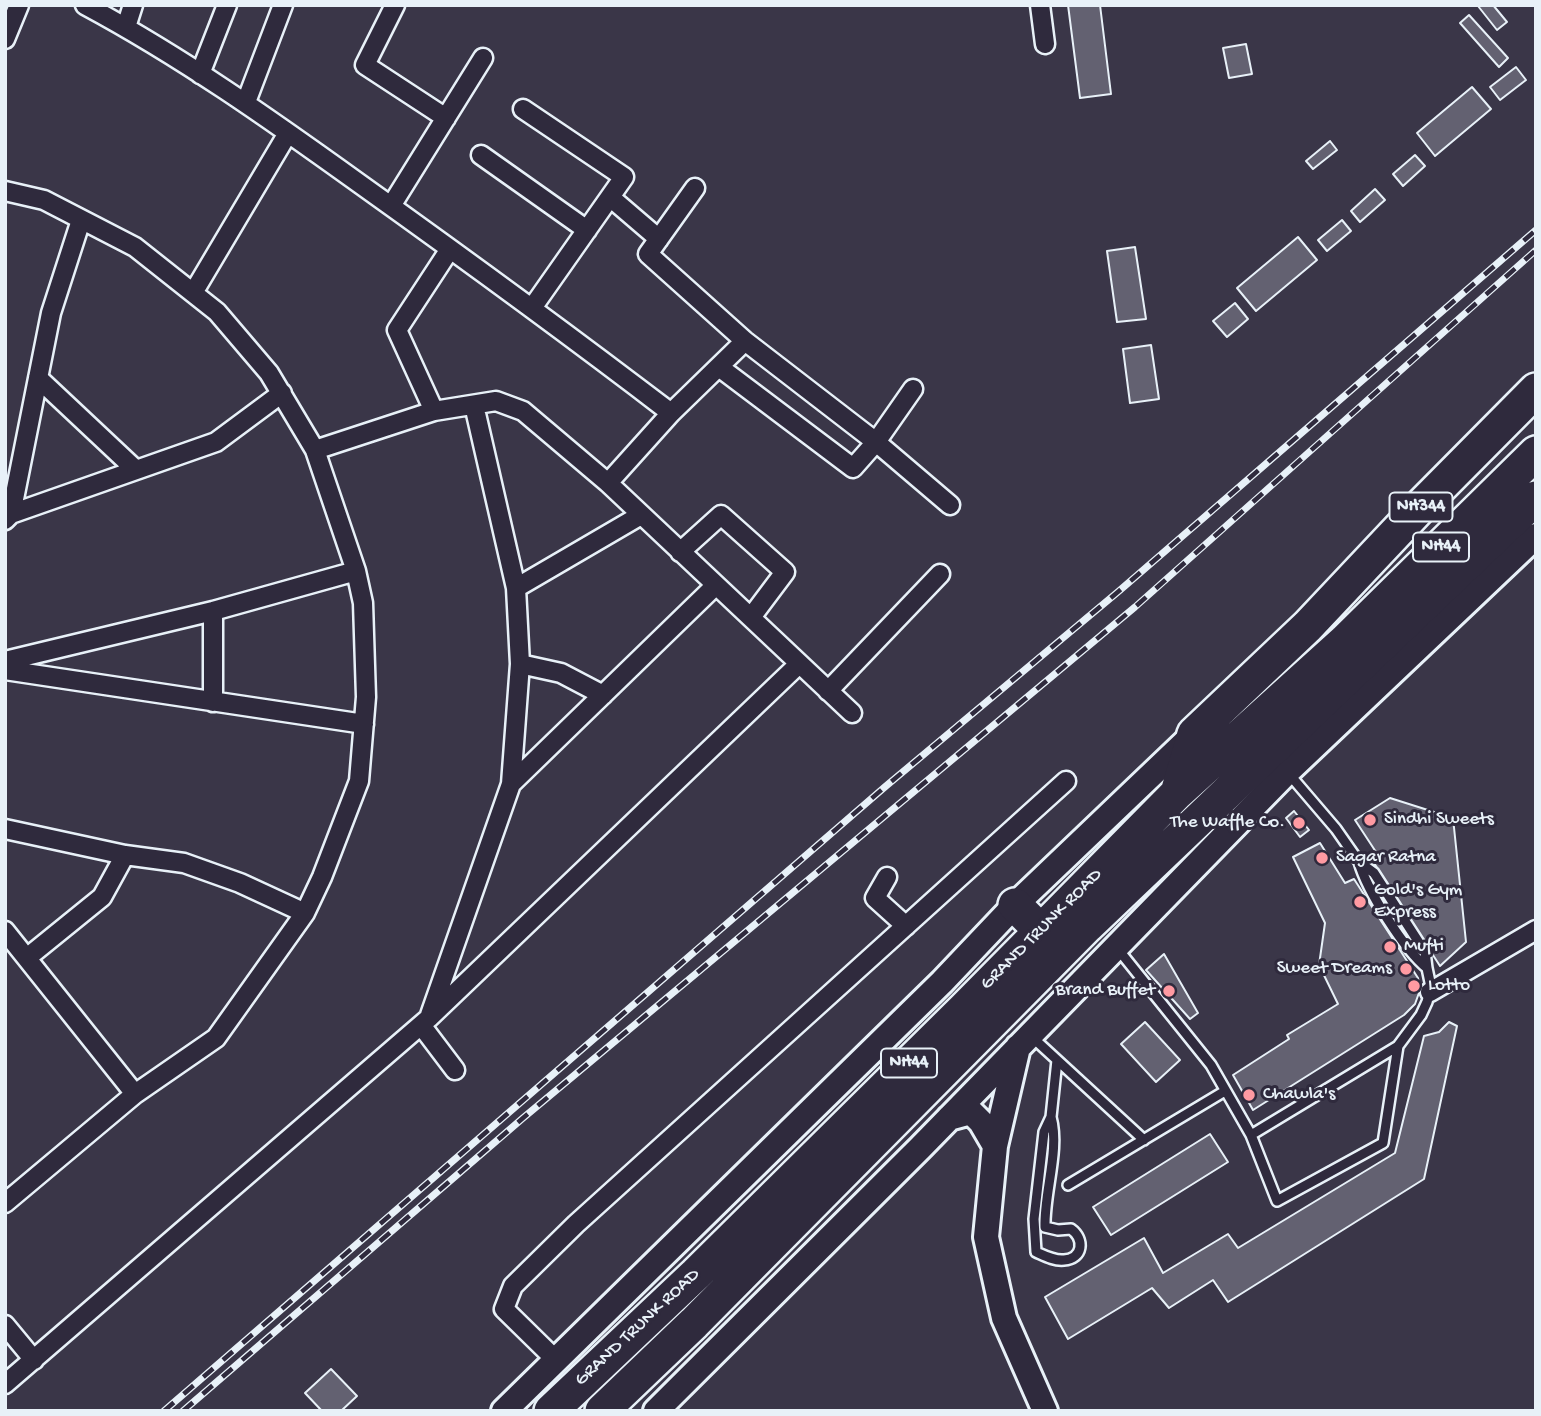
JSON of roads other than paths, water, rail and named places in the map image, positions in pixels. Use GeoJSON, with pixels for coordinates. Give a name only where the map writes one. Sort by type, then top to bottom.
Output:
{"type":"FeatureCollection","features":[{"type":"Feature","properties":{"kind":"highway","name":"NH344"},"geometry":{"type":"LineString","coordinates":[[1177,793],[1194,734],[1308,626],[1536,390]]}},
{"type":"Feature","properties":{"kind":"highway","name":"GRAND TRUNK ROAD"},"geometry":{"type":"LineString","coordinates":[[1365,661],[1536,453]]}},
{"type":"Feature","properties":{"kind":"highway","name":"GRAND TRUNK ROAD"},"geometry":{"type":"LineString","coordinates":[[602,1411],[694,1324],[1087,926],[1283,747],[1365,661],[1536,498]]}},
{"type":"Feature","properties":{"kind":"highway","name":"GRAND TRUNK ROAD"},"geometry":{"type":"LineString","coordinates":[[551,1411],[696,1274],[1041,932],[1177,793],[1283,747]]}},
{"type":"Feature","properties":{"kind":"highway"},"geometry":{"type":"LineString","coordinates":[[1015,905],[1041,932]]}},
{"type":"Feature","properties":{"kind":"street"},"geometry":{"type":"LineString","coordinates":[[6,33],[19,5]]}},
{"type":"Feature","properties":{"kind":"street"},"geometry":{"type":"LineString","coordinates":[[85,5],[126,27],[246,102],[532,307],[671,413]]}},
{"type":"Feature","properties":{"kind":"street"},"geometry":{"type":"LineString","coordinates":[[126,27],[133,5]]}},
{"type":"Feature","properties":{"kind":"street"},"geometry":{"type":"LineString","coordinates":[[200,74],[227,5]]}},
{"type":"Feature","properties":{"kind":"street"},"geometry":{"type":"LineString","coordinates":[[246,102],[283,5]]}},
{"type":"Feature","properties":{"kind":"street"},"geometry":{"type":"LineString","coordinates":[[395,5],[365,65],[446,118]]}},
{"type":"Feature","properties":{"kind":"street"},"geometry":{"type":"LineString","coordinates":[[1040,5],[1045,44]]}},
{"type":"Feature","properties":{"kind":"street"},"geometry":{"type":"LineString","coordinates":[[391,206],[483,58]]}},
{"type":"Feature","properties":{"kind":"street"},"geometry":{"type":"LineString","coordinates":[[523,109],[624,177],[532,307]]}},
{"type":"Feature","properties":{"kind":"street"},"geometry":{"type":"LineString","coordinates":[[193,293],[288,133]]}},
{"type":"Feature","properties":{"kind":"street"},"geometry":{"type":"LineString","coordinates":[[481,155],[587,230]]}},
{"type":"Feature","properties":{"kind":"street"},"geometry":{"type":"LineString","coordinates":[[695,188],[648,254],[745,341],[876,442],[950,505]]}},
{"type":"Feature","properties":{"kind":"street"},"geometry":{"type":"LineString","coordinates":[[5,191],[44,200],[135,247],[217,312],[269,373],[315,450],[356,571],[363,603],[366,697],[359,781],[322,877],[305,913],[216,1038],[135,1094],[7,1199]]}},
{"type":"Feature","properties":{"kind":"street"},"geometry":{"type":"LineString","coordinates":[[610,197],[659,239]]}},
{"type":"Feature","properties":{"kind":"street"},"geometry":{"type":"LineString","coordinates":[[8,517],[51,313],[82,220]]}},
{"type":"Feature","properties":{"kind":"street"},"geometry":{"type":"LineString","coordinates":[[434,411],[397,330],[450,249]]}},
{"type":"Feature","properties":{"kind":"street"},"geometry":{"type":"LineString","coordinates":[[607,483],[671,413],[745,341]]}},
{"type":"Feature","properties":{"kind":"street"},"geometry":{"type":"LineString","coordinates":[[719,367],[853,468],[876,442],[913,389]]}},
{"type":"Feature","properties":{"kind":"street"},"geometry":{"type":"LineString","coordinates":[[38,378],[136,470]]}},
{"type":"Feature","properties":{"kind":"street"},"geometry":{"type":"LineString","coordinates":[[8,517],[216,442],[282,393]]}},
{"type":"Feature","properties":{"kind":"street"},"geometry":{"type":"LineString","coordinates":[[315,450],[434,411],[496,401],[523,411],[642,515],[852,713]]}},
{"type":"Feature","properties":{"kind":"street"},"geometry":{"type":"LineString","coordinates":[[425,1022],[511,783],[520,664],[516,588],[474,405]]}},
{"type":"Feature","properties":{"kind":"street"},"geometry":{"type":"LineString","coordinates":[[516,588],[642,515]]}},
{"type":"Feature","properties":{"kind":"street"},"geometry":{"type":"LineString","coordinates":[[680,552],[721,515],[785,572],[752,616]]}},
{"type":"Feature","properties":{"kind":"street"},"geometry":{"type":"LineString","coordinates":[[1365,661],[1536,536]]}},
{"type":"Feature","properties":{"kind":"street"},"geometry":{"type":"LineString","coordinates":[[5,661],[213,611],[356,571]]}},
{"type":"Feature","properties":{"kind":"street"},"geometry":{"type":"LineString","coordinates":[[828,691],[940,574]]}},
{"type":"Feature","properties":{"kind":"street"},"geometry":{"type":"LineString","coordinates":[[511,783],[716,585]]}},
{"type":"Feature","properties":{"kind":"street"},"geometry":{"type":"LineString","coordinates":[[213,611],[213,702]]}},
{"type":"Feature","properties":{"kind":"street"},"geometry":{"type":"LineString","coordinates":[[520,664],[561,673],[603,695]]}},
{"type":"Feature","properties":{"kind":"street"},"geometry":{"type":"LineString","coordinates":[[5,1384],[425,1022],[799,664]]}},
{"type":"Feature","properties":{"kind":"street"},"geometry":{"type":"LineString","coordinates":[[5,670],[364,724]]}},
{"type":"Feature","properties":{"kind":"street"},"geometry":{"type":"LineString","coordinates":[[504,1411],[932,992],[1015,905],[1194,734]]}},
{"type":"Feature","properties":{"kind":"street"},"geometry":{"type":"LineString","coordinates":[[656,1411],[949,1118],[1116,946],[1283,747]]}},
{"type":"Feature","properties":{"kind":"street"},"geometry":{"type":"LineString","coordinates":[[557,1361],[503,1309],[513,1286],[576,1224],[1066,780]]}},
{"type":"Feature","properties":{"kind":"street"},"geometry":{"type":"LineString","coordinates":[[5,829],[125,855],[184,863],[240,883],[305,913]]}},
{"type":"Feature","properties":{"kind":"street"},"geometry":{"type":"LineString","coordinates":[[28,957],[102,897],[125,855]]}},
{"type":"Feature","properties":{"kind":"street"},"geometry":{"type":"LineString","coordinates":[[887,877],[875,898],[906,926]]}},
{"type":"Feature","properties":{"kind":"street"},"geometry":{"type":"LineString","coordinates":[[1430,992],[1536,930]]}},
{"type":"Feature","properties":{"kind":"street"},"geometry":{"type":"LineString","coordinates":[[5,931],[135,1094]]}},
{"type":"Feature","properties":{"kind":"street"},"geometry":{"type":"LineString","coordinates":[[425,1022],[456,1070]]}},
{"type":"Feature","properties":{"kind":"street"},"geometry":{"type":"LineString","coordinates":[[1024,1041],[995,1146],[986,1237],[1004,1318],[1045,1411]]}},
{"type":"Feature","properties":{"kind":"street"},"geometry":{"type":"LineString","coordinates":[[949,1118],[971,1112],[981,1122],[995,1146]]}},
{"type":"Feature","properties":{"kind":"street"},"geometry":{"type":"LineString","coordinates":[[5,1325],[34,1360]]}},
{"type":"Feature","properties":{"kind":"lane"},"geometry":{"type":"LineString","coordinates":[[1251,1135],[1398,1045],[1421,1015],[1430,992],[1425,952],[1374,873],[1359,862],[1336,829],[1283,747]]}},
{"type":"Feature","properties":{"kind":"lane"},"geometry":{"type":"LineString","coordinates":[[1116,946],[1211,1065],[1251,1135],[1277,1201],[1382,1143],[1398,1045]]}},
{"type":"Feature","properties":{"kind":"lane"},"geometry":{"type":"LineString","coordinates":[[1024,1041],[1057,1060],[1144,1140]]}},
{"type":"Feature","properties":{"kind":"lane"},"geometry":{"type":"LineString","coordinates":[[1051,1117],[1055,1130],[1044,1210],[1045,1227],[1071,1229],[1078,1235],[1081,1247],[1079,1252],[1068,1260],[1059,1261],[1036,1252],[1034,1219],[1044,1132],[1051,1117],[1057,1060]]}},
{"type":"Feature","properties":{"kind":"lane"},"geometry":{"type":"LineString","coordinates":[[1068,1185],[1225,1091]]}},
{"type":"Feature","properties":{"kind":"railway"},"geometry":{"type":"LineString","coordinates":[[164,1411],[886,786],[1119,591],[1536,230]]}},
{"type":"Feature","properties":{"kind":"railway"},"geometry":{"type":"LineString","coordinates":[[183,1411],[523,1118],[1135,607],[1536,250]]}},
{"type":"Feature","properties":{"kind":"place","name":"Sindhi Sweets"},"geometry":{"type":"Point","coordinates":[1370,820]}},
{"type":"Feature","properties":{"kind":"place","name":"The Waffle Co."},"geometry":{"type":"Point","coordinates":[1299,823]}},
{"type":"Feature","properties":{"kind":"place","name":"Sagar Ratna"},"geometry":{"type":"Point","coordinates":[1322,858]}},
{"type":"Feature","properties":{"kind":"place","name":"Gold's Gym Express"},"geometry":{"type":"Point","coordinates":[1360,902]}},
{"type":"Feature","properties":{"kind":"place","name":"Mufti"},"geometry":{"type":"Point","coordinates":[1390,947]}},
{"type":"Feature","properties":{"kind":"place","name":"Sweet Dreams"},"geometry":{"type":"Point","coordinates":[1406,969]}},
{"type":"Feature","properties":{"kind":"place","name":"Lotto"},"geometry":{"type":"Point","coordinates":[1414,986]}},
{"type":"Feature","properties":{"kind":"place","name":"Brand Buffet"},"geometry":{"type":"Point","coordinates":[1169,991]}},
{"type":"Feature","properties":{"kind":"place","name":"Chawla's"},"geometry":{"type":"Point","coordinates":[1249,1095]}}]}
